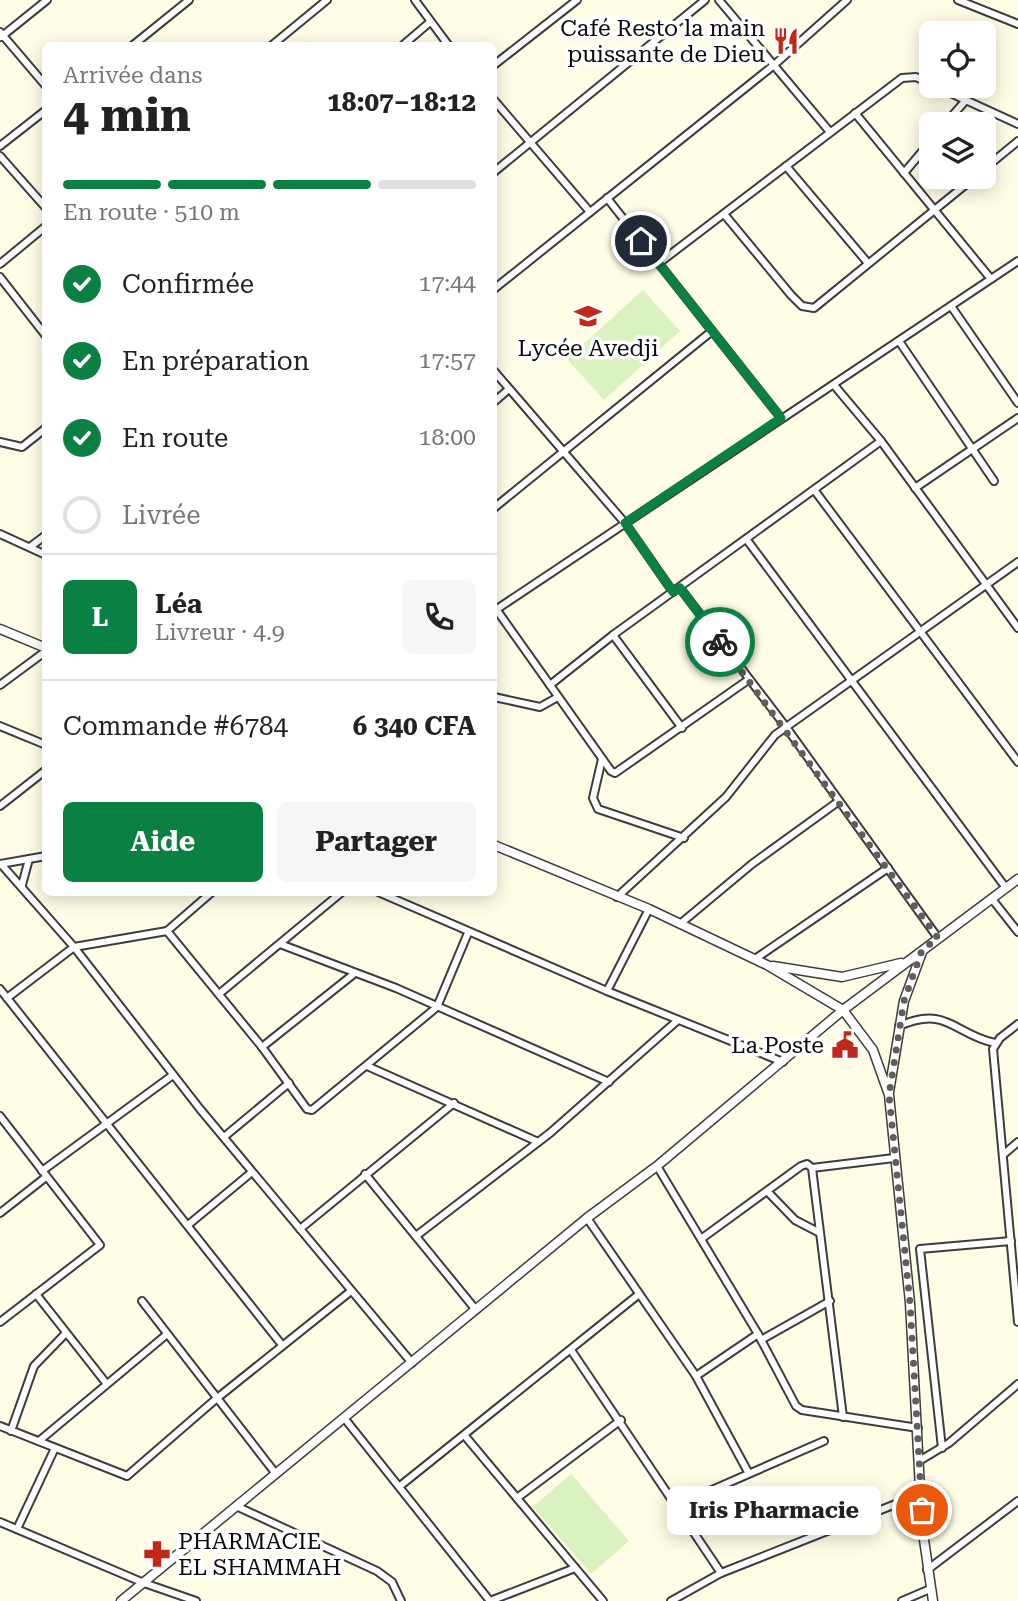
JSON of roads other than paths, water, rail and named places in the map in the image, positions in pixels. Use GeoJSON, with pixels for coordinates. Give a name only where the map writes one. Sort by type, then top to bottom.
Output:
{"type":"FeatureCollection","features":[{"type":"Feature","properties":{"kind":"street"},"geometry":{"type":"LineString","coordinates":[[42,81],[1,35],[47,0]]}},
{"type":"Feature","properties":{"kind":"street"},"geometry":{"type":"LineString","coordinates":[[137,42],[189,0]]}},
{"type":"Feature","properties":{"kind":"street"},"geometry":{"type":"LineString","coordinates":[[276,42],[327,0]]}},
{"type":"Feature","properties":{"kind":"street"},"geometry":{"type":"LineString","coordinates":[[415,0],[446,42]]}},
{"type":"Feature","properties":{"kind":"street"},"geometry":{"type":"LineString","coordinates":[[497,63],[577,0]]}},
{"type":"Feature","properties":{"kind":"street"},"geometry":{"type":"LineString","coordinates":[[497,170],[705,0]]}},
{"type":"Feature","properties":{"kind":"street"},"geometry":{"type":"LineString","coordinates":[[719,0],[830,132]]}},
{"type":"Feature","properties":{"kind":"street"},"geometry":{"type":"LineString","coordinates":[[497,287],[774,65],[846,0]]}},
{"type":"Feature","properties":{"kind":"street"},"geometry":{"type":"LineString","coordinates":[[958,0],[1018,24]]}},
{"type":"Feature","properties":{"kind":"street"},"geometry":{"type":"LineString","coordinates":[[407,42],[430,22]]}},
{"type":"Feature","properties":{"kind":"street"},"geometry":{"type":"LineString","coordinates":[[659,263],[902,78],[919,78]]}},
{"type":"Feature","properties":{"kind":"street"},"geometry":{"type":"LineString","coordinates":[[962,98],[1018,124]]}},
{"type":"Feature","properties":{"kind":"street"},"geometry":{"type":"LineString","coordinates":[[956,112],[966,100]]}},
{"type":"Feature","properties":{"kind":"street"},"geometry":{"type":"LineString","coordinates":[[497,103],[590,212]]}},
{"type":"Feature","properties":{"kind":"street"},"geometry":{"type":"LineString","coordinates":[[0,146],[42,113]]}},
{"type":"Feature","properties":{"kind":"street"},"geometry":{"type":"LineString","coordinates":[[855,113],[991,279]]}},
{"type":"Feature","properties":{"kind":"street"},"geometry":{"type":"LineString","coordinates":[[996,159],[1018,141]]}},
{"type":"Feature","properties":{"kind":"street"},"geometry":{"type":"LineString","coordinates":[[0,156],[42,203]]}},
{"type":"Feature","properties":{"kind":"street"},"geometry":{"type":"LineString","coordinates":[[905,173],[919,156]]}},
{"type":"Feature","properties":{"kind":"street"},"geometry":{"type":"LineString","coordinates":[[786,166],[867,262]]}},
{"type":"Feature","properties":{"kind":"street"},"geometry":{"type":"LineString","coordinates":[[724,214],[802,306],[814,308],[867,262],[960,189]]}},
{"type":"Feature","properties":{"kind":"street"},"geometry":{"type":"LineString","coordinates":[[607,198],[781,418]]}},
{"type":"Feature","properties":{"kind":"street"},"geometry":{"type":"LineString","coordinates":[[0,264],[42,229]]}},
{"type":"Feature","properties":{"kind":"street"},"geometry":{"type":"LineString","coordinates":[[497,609],[1018,261]]}},
{"type":"Feature","properties":{"kind":"street"},"geometry":{"type":"LineString","coordinates":[[0,277],[42,331]]}},
{"type":"Feature","properties":{"kind":"street"},"geometry":{"type":"LineString","coordinates":[[951,306],[1018,403]]}},
{"type":"Feature","properties":{"kind":"street"},"geometry":{"type":"LineString","coordinates":[[497,506],[712,331]]}},
{"type":"Feature","properties":{"kind":"street"},"geometry":{"type":"LineString","coordinates":[[899,341],[994,481]]}},
{"type":"Feature","properties":{"kind":"street"},"geometry":{"type":"LineString","coordinates":[[497,375],[625,523],[786,727],[938,938]]}},
{"type":"Feature","properties":{"kind":"street"},"geometry":{"type":"LineString","coordinates":[[834,385],[881,441],[1018,628]]}},
{"type":"Feature","properties":{"kind":"street"},"geometry":{"type":"LineString","coordinates":[[497,399],[509,389]]}},
{"type":"Feature","properties":{"kind":"street"},"geometry":{"type":"LineString","coordinates":[[915,488],[1018,418]]}},
{"type":"Feature","properties":{"kind":"street"},"geometry":{"type":"LineString","coordinates":[[0,442],[22,447],[42,431]]}},
{"type":"Feature","properties":{"kind":"street"},"geometry":{"type":"LineString","coordinates":[[550,685],[613,635],[881,441]]}},
{"type":"Feature","properties":{"kind":"street"},"geometry":{"type":"LineString","coordinates":[[814,491],[1018,762]]}},
{"type":"Feature","properties":{"kind":"street"},"geometry":{"type":"LineString","coordinates":[[0,534],[42,553]]}},
{"type":"Feature","properties":{"kind":"street"},"geometry":{"type":"LineString","coordinates":[[30,547],[42,538]]}},
{"type":"Feature","properties":{"kind":"street"},"geometry":{"type":"LineString","coordinates":[[747,540],[1006,888]]}},
{"type":"Feature","properties":{"kind":"street"},"geometry":{"type":"LineString","coordinates":[[617,897],[726,797],[775,735],[922,633],[1018,562]]}},
{"type":"Feature","properties":{"kind":"street"},"geometry":{"type":"LineString","coordinates":[[497,613],[611,772],[620,773],[748,680]]}},
{"type":"Feature","properties":{"kind":"street"},"geometry":{"type":"LineString","coordinates":[[0,629],[42,648]]}},
{"type":"Feature","properties":{"kind":"street"},"geometry":{"type":"LineString","coordinates":[[613,635],[682,728]]}},
{"type":"Feature","properties":{"kind":"street"},"geometry":{"type":"LineString","coordinates":[[0,685],[42,653]]}},
{"type":"Feature","properties":{"kind":"street"},"geometry":{"type":"LineString","coordinates":[[497,698],[540,707],[558,697]]}},
{"type":"Feature","properties":{"kind":"street"},"geometry":{"type":"LineString","coordinates":[[0,726],[42,743]]}},
{"type":"Feature","properties":{"kind":"street"},"geometry":{"type":"LineString","coordinates":[[602,759],[593,798],[598,809],[684,838]]}},
{"type":"Feature","properties":{"kind":"street"},"geometry":{"type":"LineString","coordinates":[[0,806],[42,773]]}},
{"type":"Feature","properties":{"kind":"street"},"geometry":{"type":"LineString","coordinates":[[680,924],[752,863],[839,801]]}},
{"type":"Feature","properties":{"kind":"street"},"geometry":{"type":"LineString","coordinates":[[497,846],[649,909],[755,959],[843,1010],[873,1050],[889,1095]]}},
{"type":"Feature","properties":{"kind":"street"},"geometry":{"type":"LineString","coordinates":[[1,864],[42,857]]}},
{"type":"Feature","properties":{"kind":"street"},"geometry":{"type":"LineString","coordinates":[[23,887],[23,874],[29,859]]}},
{"type":"Feature","properties":{"kind":"street"},"geometry":{"type":"LineString","coordinates":[[1,864],[74,947],[224,1138],[412,1363]]}},
{"type":"Feature","properties":{"kind":"street"},"geometry":{"type":"LineString","coordinates":[[755,959],[888,868]]}},
{"type":"Feature","properties":{"kind":"street"},"geometry":{"type":"LineString","coordinates":[[121,1601],[587,1218],[657,1166],[843,1010],[1018,879]]}},
{"type":"Feature","properties":{"kind":"street"},"geometry":{"type":"LineString","coordinates":[[7,998],[74,947],[167,931],[207,896]]}},
{"type":"Feature","properties":{"kind":"street"},"geometry":{"type":"LineString","coordinates":[[219,994],[337,896]]}},
{"type":"Feature","properties":{"kind":"street"},"geometry":{"type":"LineString","coordinates":[[390,896],[468,933],[783,1062]]}},
{"type":"Feature","properties":{"kind":"street"},"geometry":{"type":"LineString","coordinates":[[992,899],[1018,932]]}},
{"type":"Feature","properties":{"kind":"street"},"geometry":{"type":"LineString","coordinates":[[607,991],[649,909]]}},
{"type":"Feature","properties":{"kind":"street"},"geometry":{"type":"LineString","coordinates":[[167,931],[262,1047],[307,1109],[312,1110],[437,1007],[468,933]]}},
{"type":"Feature","properties":{"kind":"street"},"geometry":{"type":"LineString","coordinates":[[280,944],[437,1007],[609,1082]]}},
{"type":"Feature","properties":{"kind":"street"},"geometry":{"type":"LineString","coordinates":[[922,950],[904,1001],[889,1095],[910,1303],[927,1570],[933,1601]]}},
{"type":"Feature","properties":{"kind":"street"},"geometry":{"type":"LineString","coordinates":[[767,965],[842,977],[873,972],[907,961]]}},
{"type":"Feature","properties":{"kind":"street"},"geometry":{"type":"LineString","coordinates":[[262,1047],[355,973]]}},
{"type":"Feature","properties":{"kind":"street"},"geometry":{"type":"LineString","coordinates":[[0,989],[282,1345]]}},
{"type":"Feature","properties":{"kind":"street"},"geometry":{"type":"LineString","coordinates":[[899,1026],[920,1017],[932,1017],[995,1043]]}},
{"type":"Feature","properties":{"kind":"street"},"geometry":{"type":"LineString","coordinates":[[416,1236],[460,1205],[609,1082],[678,1020]]}},
{"type":"Feature","properties":{"kind":"street"},"geometry":{"type":"LineString","coordinates":[[1018,1024],[995,1043],[993,1049],[1011,1241],[1015,1258],[1018,1322]]}},
{"type":"Feature","properties":{"kind":"street"},"geometry":{"type":"LineString","coordinates":[[367,1066],[536,1141]]}},
{"type":"Feature","properties":{"kind":"street"},"geometry":{"type":"LineString","coordinates":[[0,1213],[106,1123],[173,1075]]}},
{"type":"Feature","properties":{"kind":"street"},"geometry":{"type":"LineString","coordinates":[[224,1138],[289,1083]]}},
{"type":"Feature","properties":{"kind":"street"},"geometry":{"type":"LineString","coordinates":[[299,1228],[454,1103]]}},
{"type":"Feature","properties":{"kind":"street"},"geometry":{"type":"LineString","coordinates":[[0,1116],[100,1245],[0,1322]]}},
{"type":"Feature","properties":{"kind":"street"},"geometry":{"type":"LineString","coordinates":[[1004,1154],[1018,1142]]}},
{"type":"Feature","properties":{"kind":"street"},"geometry":{"type":"LineString","coordinates":[[812,1168],[894,1158]]}},
{"type":"Feature","properties":{"kind":"street"},"geometry":{"type":"LineString","coordinates":[[701,1239],[801,1166],[807,1164],[812,1168],[843,1417]]}},
{"type":"Feature","properties":{"kind":"street"},"geometry":{"type":"LineString","coordinates":[[657,1166],[760,1337],[796,1406],[802,1410],[918,1428]]}},
{"type":"Feature","properties":{"kind":"street"},"geometry":{"type":"LineString","coordinates":[[188,1225],[252,1172]]}},
{"type":"Feature","properties":{"kind":"street"},"geometry":{"type":"LineString","coordinates":[[365,1174],[477,1310]]}},
{"type":"Feature","properties":{"kind":"street"},"geometry":{"type":"LineString","coordinates":[[767,1191],[795,1220],[820,1234]]}},
{"type":"Feature","properties":{"kind":"street"},"geometry":{"type":"LineString","coordinates":[[587,1218],[696,1376],[748,1472]]}},
{"type":"Feature","properties":{"kind":"street"},"geometry":{"type":"LineString","coordinates":[[942,1448],[920,1249],[1011,1241]]}},
{"type":"Feature","properties":{"kind":"street"},"geometry":{"type":"LineString","coordinates":[[0,1426],[127,1476],[216,1399],[351,1291]]}},
{"type":"Feature","properties":{"kind":"street"},"geometry":{"type":"LineString","coordinates":[[36,1294],[106,1383]]}},
{"type":"Feature","properties":{"kind":"street"},"geometry":{"type":"LineString","coordinates":[[400,1486],[638,1295]]}},
{"type":"Feature","properties":{"kind":"street"},"geometry":{"type":"LineString","coordinates":[[142,1301],[276,1474]]}},
{"type":"Feature","properties":{"kind":"street"},"geometry":{"type":"LineString","coordinates":[[696,1376],[760,1337],[830,1301]]}},
{"type":"Feature","properties":{"kind":"street"},"geometry":{"type":"LineString","coordinates":[[12,1430],[38,1360],[66,1334]]}},
{"type":"Feature","properties":{"kind":"street"},"geometry":{"type":"LineString","coordinates":[[39,1441],[166,1335]]}},
{"type":"Feature","properties":{"kind":"street"},"geometry":{"type":"LineString","coordinates":[[571,1350],[621,1420],[721,1573]]}},
{"type":"Feature","properties":{"kind":"street"},"geometry":{"type":"LineString","coordinates":[[919,1461],[942,1448],[1018,1384]]}},
{"type":"Feature","properties":{"kind":"street"},"geometry":{"type":"LineString","coordinates":[[345,1419],[490,1601],[575,1568]]}},
{"type":"Feature","properties":{"kind":"street"},"geometry":{"type":"LineString","coordinates":[[517,1498],[621,1420]]}},
{"type":"Feature","properties":{"kind":"street"},"geometry":{"type":"LineString","coordinates":[[465,1436],[603,1601]]}},
{"type":"Feature","properties":{"kind":"street"},"geometry":{"type":"LineString","coordinates":[[675,1506],[824,1441]]}},
{"type":"Feature","properties":{"kind":"street"},"geometry":{"type":"LineString","coordinates":[[17,1529],[55,1448]]}},
{"type":"Feature","properties":{"kind":"street"},"geometry":{"type":"LineString","coordinates":[[671,1601],[721,1573],[921,1493]]}},
{"type":"Feature","properties":{"kind":"street"},"geometry":{"type":"LineString","coordinates":[[927,1570],[1018,1501]]}},
{"type":"Feature","properties":{"kind":"street"},"geometry":{"type":"LineString","coordinates":[[236,1506],[377,1571],[392,1582],[401,1601]]}},
{"type":"Feature","properties":{"kind":"street"},"geometry":{"type":"LineString","coordinates":[[0,1522],[144,1583],[196,1601]]}},
{"type":"Feature","properties":{"kind":"street"},"geometry":{"type":"LineString","coordinates":[[902,1601],[930,1589]]}},
{"type":"Feature","properties":{"kind":"place","name":"Café Resto la main puissante de Dieu"},"geometry":{"type":"Point","coordinates":[786,41]}},
{"type":"Feature","properties":{"kind":"place","name":"Lycée Avedji"},"geometry":{"type":"Point","coordinates":[588,316]}},
{"type":"Feature","properties":{"kind":"place","name":"La Poste"},"geometry":{"type":"Point","coordinates":[845,1045]}},
{"type":"Feature","properties":{"kind":"place","name":"Iris Pharmacie"},"geometry":{"type":"Point","coordinates":[922,1510]}},
{"type":"Feature","properties":{"kind":"place","name":"PHARMACIE EL SHAMMAH"},"geometry":{"type":"Point","coordinates":[157,1554]}}]}
